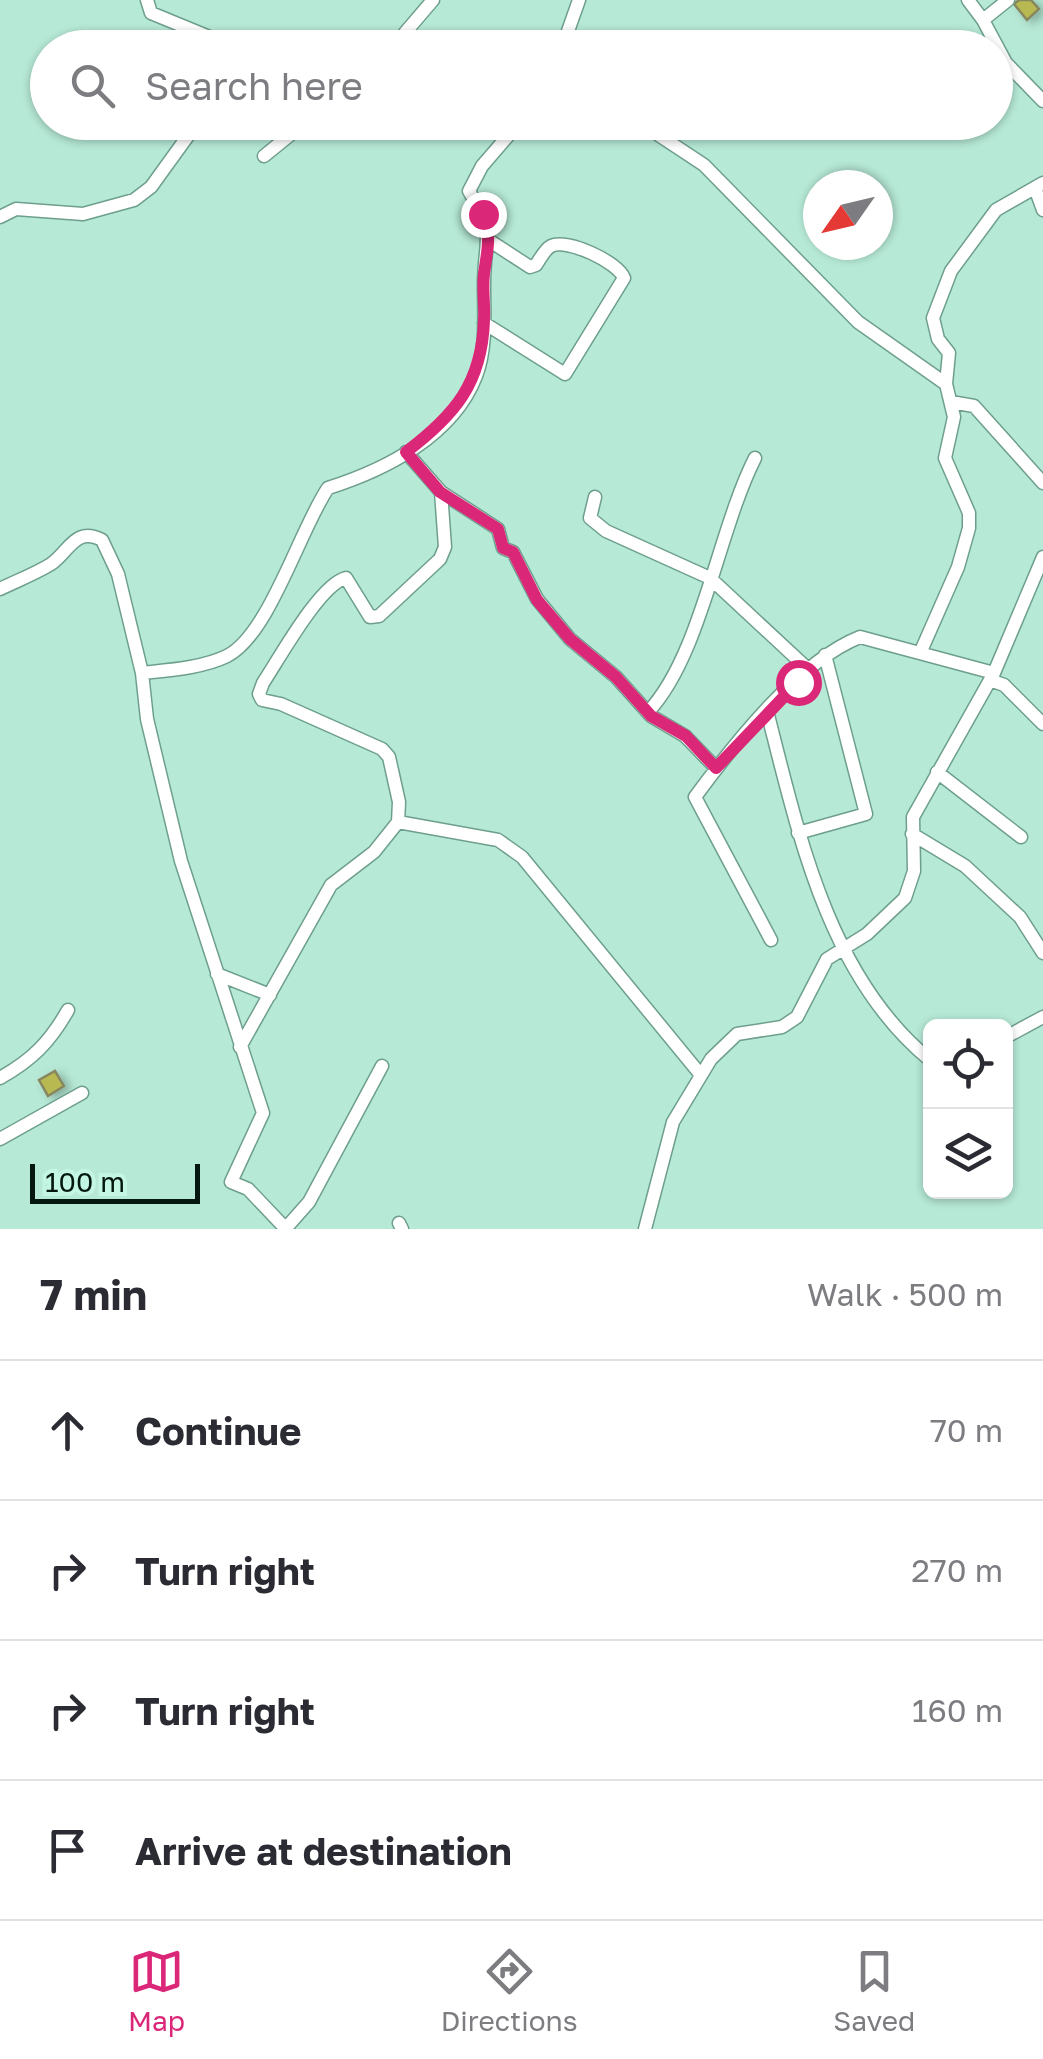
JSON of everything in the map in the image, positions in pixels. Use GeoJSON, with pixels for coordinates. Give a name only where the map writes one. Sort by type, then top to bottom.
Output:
{"type":"FeatureCollection","features":[{"type":"Feature","properties":{"kind":"street"},"geometry":{"type":"LineString","coordinates":[[147,0],[151,13],[185,30]]}},
{"type":"Feature","properties":{"kind":"street"},"geometry":{"type":"LineString","coordinates":[[407,30],[432,0]]}},
{"type":"Feature","properties":{"kind":"street"},"geometry":{"type":"LineString","coordinates":[[569,30],[580,0]]}},
{"type":"Feature","properties":{"kind":"street"},"geometry":{"type":"LineString","coordinates":[[968,0],[988,30]]}},
{"type":"Feature","properties":{"kind":"street"},"geometry":{"type":"LineString","coordinates":[[983,20],[1008,0]]}},
{"type":"Feature","properties":{"kind":"street"},"geometry":{"type":"LineString","coordinates":[[1013,70],[1043,101]]}},
{"type":"Feature","properties":{"kind":"street"},"geometry":{"type":"LineString","coordinates":[[1,212],[46,208],[82,214],[134,200],[151,187],[185,140]]}},
{"type":"Feature","properties":{"kind":"street"},"geometry":{"type":"LineString","coordinates":[[264,156],[284,140]]}},
{"type":"Feature","properties":{"kind":"street"},"geometry":{"type":"LineString","coordinates":[[142,673],[232,654],[276,592],[312,512],[328,488],[378,472],[461,404],[476,377],[490,242],[483,214],[470,191],[482,166],[504,140]]}},
{"type":"Feature","properties":{"kind":"street"},"geometry":{"type":"LineString","coordinates":[[666,140],[704,166],[858,322],[946,384]]}},
{"type":"Feature","properties":{"kind":"street"},"geometry":{"type":"LineString","coordinates":[[920,651],[958,566],[969,513],[945,458],[954,417],[946,384],[949,353],[938,339],[933,318],[952,271],[996,210],[1039,186],[1043,210]]}},
{"type":"Feature","properties":{"kind":"street"},"geometry":{"type":"LineString","coordinates":[[484,324],[565,374],[624,278],[610,260],[558,244],[548,246],[536,265],[530,267],[490,242]]}},
{"type":"Feature","properties":{"kind":"street"},"geometry":{"type":"LineString","coordinates":[[952,402],[974,406],[1043,483]]}},
{"type":"Feature","properties":{"kind":"street"},"geometry":{"type":"LineString","coordinates":[[406,452],[440,492],[498,529],[503,548],[513,552],[524,568],[537,600],[570,639],[616,677],[648,712],[686,736],[716,768]]}},
{"type":"Feature","properties":{"kind":"street"},"geometry":{"type":"LineString","coordinates":[[648,712],[664,696],[675,674],[734,502],[755,458]]}},
{"type":"Feature","properties":{"kind":"street"},"geometry":{"type":"LineString","coordinates":[[240,1047],[331,885],[374,852],[398,822],[399,802],[389,757],[382,748],[281,704],[262,700],[259,694],[322,595],[338,579],[346,578],[370,616],[379,616],[435,567],[444,547],[440,492]]}},
{"type":"Feature","properties":{"kind":"street"},"geometry":{"type":"LineString","coordinates":[[595,497],[590,518],[606,532],[710,578],[810,671]]}},
{"type":"Feature","properties":{"kind":"street"},"geometry":{"type":"LineString","coordinates":[[0,588],[49,566],[72,541],[96,536],[108,547],[142,673],[147,719],[181,861],[263,1112],[232,1182],[248,1188],[286,1229],[309,1202],[382,1066]]}},
{"type":"Feature","properties":{"kind":"street"},"geometry":{"type":"LineString","coordinates":[[645,1229],[674,1122],[700,1074],[737,1034],[782,1027],[797,1017],[826,960],[905,898],[914,871],[913,817],[992,676],[1043,556]]}},
{"type":"Feature","properties":{"kind":"street"},"geometry":{"type":"LineString","coordinates":[[770,940],[695,796],[766,711],[825,655],[860,637],[920,651],[992,676],[1043,724]]}},
{"type":"Feature","properties":{"kind":"street"},"geometry":{"type":"LineString","coordinates":[[798,832],[866,814],[825,655]]}},
{"type":"Feature","properties":{"kind":"street"},"geometry":{"type":"LineString","coordinates":[[766,711],[798,832],[844,949],[896,1024],[923,1053]]}},
{"type":"Feature","properties":{"kind":"street"},"geometry":{"type":"LineString","coordinates":[[937,772],[1021,837]]}},
{"type":"Feature","properties":{"kind":"street"},"geometry":{"type":"LineString","coordinates":[[398,822],[498,840],[522,857],[700,1074]]}},
{"type":"Feature","properties":{"kind":"street"},"geometry":{"type":"LineString","coordinates":[[912,834],[965,866],[1020,917],[1043,953]]}},
{"type":"Feature","properties":{"kind":"street"},"geometry":{"type":"LineString","coordinates":[[217,974],[270,995]]}},
{"type":"Feature","properties":{"kind":"street"},"geometry":{"type":"LineString","coordinates":[[0,1078],[27,1062],[52,1040],[68,1010]]}},
{"type":"Feature","properties":{"kind":"street"},"geometry":{"type":"LineString","coordinates":[[1013,1032],[1043,1017]]}},
{"type":"Feature","properties":{"kind":"street"},"geometry":{"type":"LineString","coordinates":[[0,1139],[82,1093]]}},
{"type":"Feature","properties":{"kind":"building"},"geometry":{"type":"Polygon","coordinates":[[[1031,0],[1039,9],[1027,20],[1014,4],[1031,0]]]}},
{"type":"Feature","properties":{"kind":"building"},"geometry":{"type":"Polygon","coordinates":[[[55,1071],[64,1086],[48,1096],[39,1080],[55,1071]]]}},
{"type":"Feature","properties":{"kind":"route"},"geometry":{"type":"LineString","coordinates":[[483,214],[490,234],[490,252],[484,273],[482,353],[476,377],[461,404],[432,434],[406,452],[440,492],[498,529],[503,548],[513,552],[524,568],[537,600],[570,639],[616,677],[651,716],[686,736],[716,768],[766,711],[798,682]]}}]}
